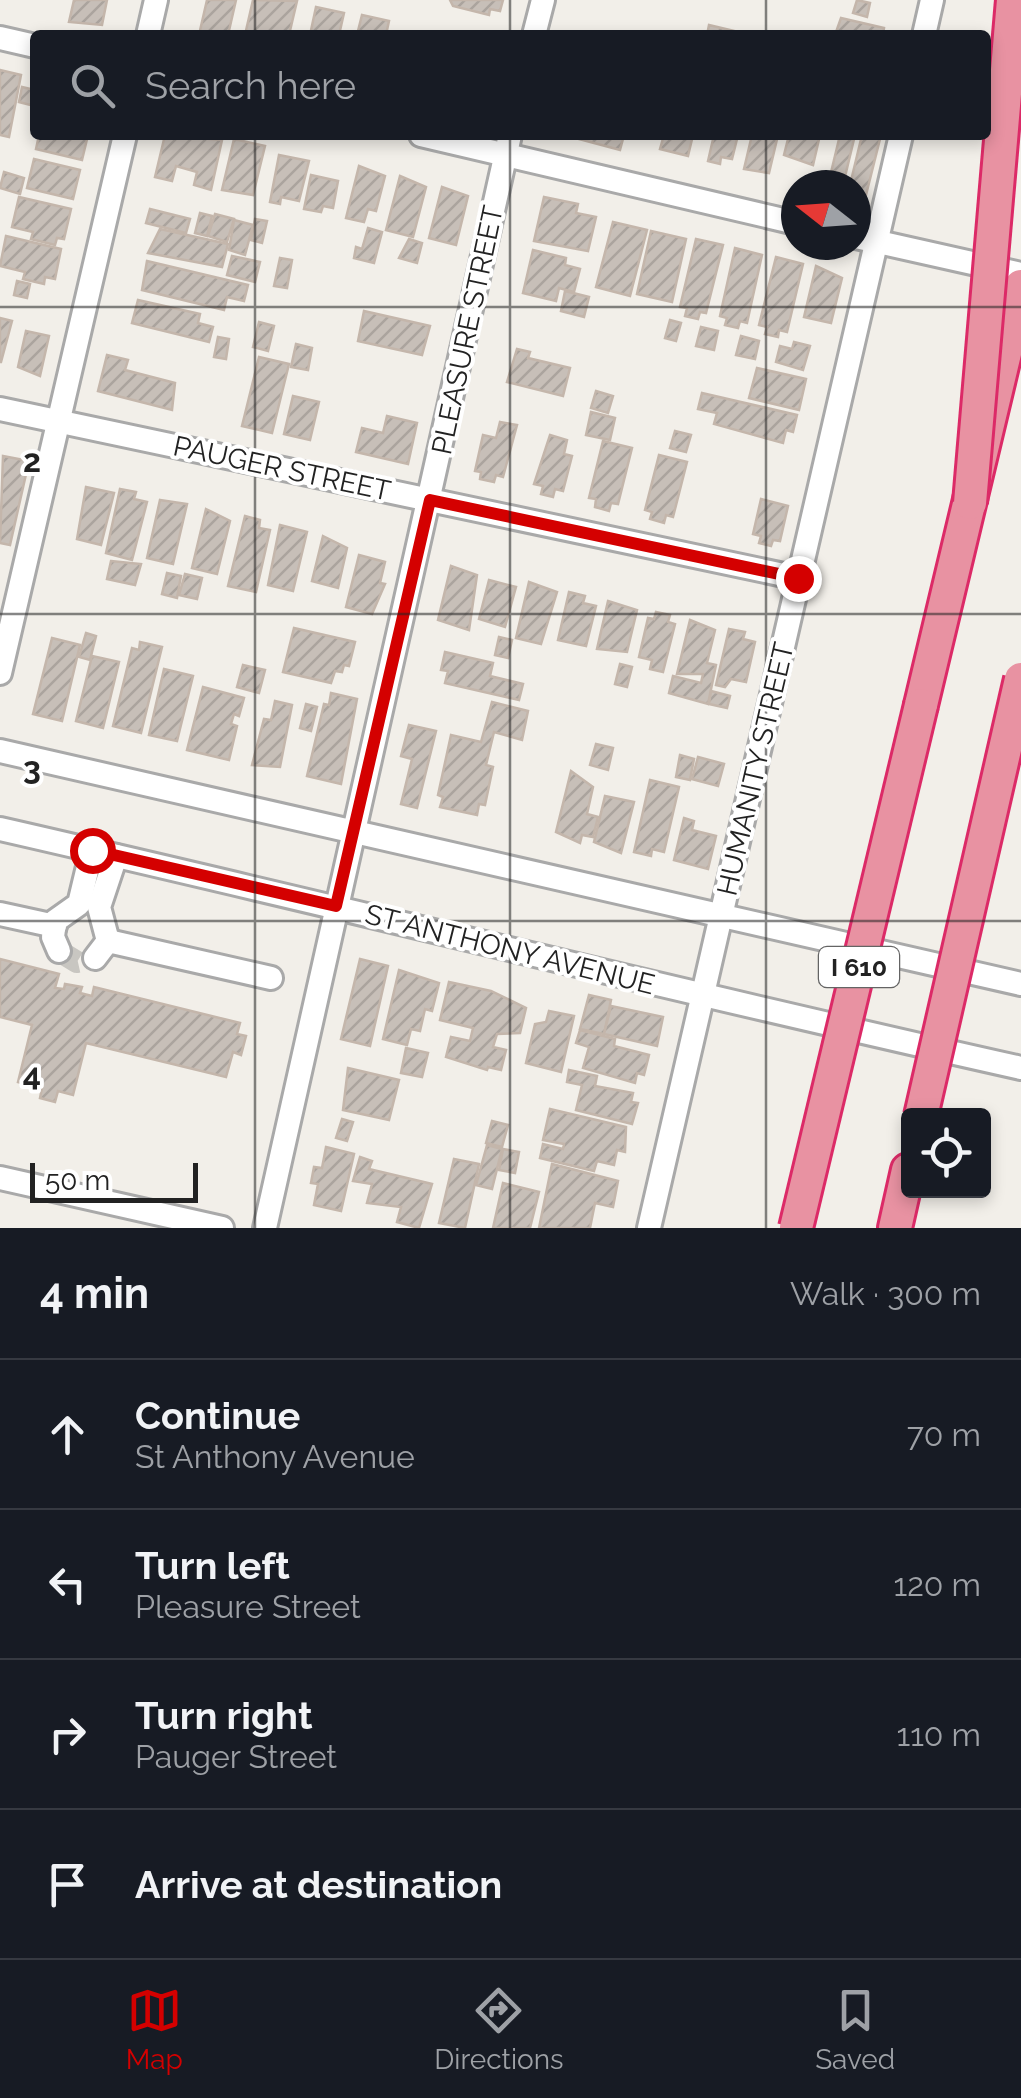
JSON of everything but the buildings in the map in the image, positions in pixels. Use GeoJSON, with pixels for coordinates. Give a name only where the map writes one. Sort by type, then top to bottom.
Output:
{"type":"FeatureCollection","features":[{"type":"Feature","properties":{"kind":"highway"},"geometry":{"type":"LineString","coordinates":[[970,503],[1014,0]]}},
{"type":"Feature","properties":{"kind":"highway","name":"I 610"},"geometry":{"type":"LineString","coordinates":[[796,1228],[1021,286]]}},
{"type":"Feature","properties":{"kind":"highway"},"geometry":{"type":"LineString","coordinates":[[923,1108],[1021,679]]}},
{"type":"Feature","properties":{"kind":"highway"},"geometry":{"type":"LineString","coordinates":[[895,1228],[902,1198]]}},
{"type":"Feature","properties":{"kind":"street"},"geometry":{"type":"LineString","coordinates":[[149,30],[156,0]]}},
{"type":"Feature","properties":{"kind":"street"},"geometry":{"type":"LineString","coordinates":[[535,30],[542,0]]}},
{"type":"Feature","properties":{"kind":"street"},"geometry":{"type":"LineString","coordinates":[[925,30],[932,0]]}},
{"type":"Feature","properties":{"kind":"street"},"geometry":{"type":"LineString","coordinates":[[0,38],[30,45]]}},
{"type":"Feature","properties":{"kind":"street"},"geometry":{"type":"LineString","coordinates":[[0,673],[124,140]]}},
{"type":"Feature","properties":{"kind":"street"},"geometry":{"type":"LineString","coordinates":[[464,140],[508,145],[781,219]]}},
{"type":"Feature","properties":{"kind":"street","name":"HUMANITY STREET"},"geometry":{"type":"LineString","coordinates":[[871,225],[899,140]]}},
{"type":"Feature","properties":{"kind":"street","name":"PLEASURE STREET"},"geometry":{"type":"LineString","coordinates":[[265,1228],[508,145]]}},
{"type":"Feature","properties":{"kind":"street"},"geometry":{"type":"LineString","coordinates":[[871,241],[1021,274]]}},
{"type":"Feature","properties":{"kind":"street","name":"HUMANITY STREET"},"geometry":{"type":"LineString","coordinates":[[649,1228],[798,578],[862,260]]}},
{"type":"Feature","properties":{"kind":"street","name":"PAUGER STREET"},"geometry":{"type":"LineString","coordinates":[[0,409],[798,578]]}},
{"type":"Feature","properties":{"kind":"street"},"geometry":{"type":"LineString","coordinates":[[0,752],[1021,984]]}},
{"type":"Feature","properties":{"kind":"street","name":"ST ANTHONY AVENUE"},"geometry":{"type":"LineString","coordinates":[[0,829],[336,906],[702,997],[1021,1068]]}},
{"type":"Feature","properties":{"kind":"street"},"geometry":{"type":"LineString","coordinates":[[60,951],[53,938],[55,921],[80,904],[92,850]]}},
{"type":"Feature","properties":{"kind":"street"},"geometry":{"type":"LineString","coordinates":[[116,856],[100,908],[102,949],[270,978]]}},
{"type":"Feature","properties":{"kind":"street"},"geometry":{"type":"LineString","coordinates":[[0,914],[54,926]]}},
{"type":"Feature","properties":{"kind":"street"},"geometry":{"type":"LineString","coordinates":[[0,1178],[222,1228]]}},
{"type":"Feature","properties":{"kind":"tunnel"},"geometry":{"type":"LineString","coordinates":[[59,951],[77,962],[95,958]]}},
{"type":"Feature","properties":{"kind":"route"},"geometry":{"type":"LineString","coordinates":[[92,850],[336,906],[430,500],[798,578]]}}]}
